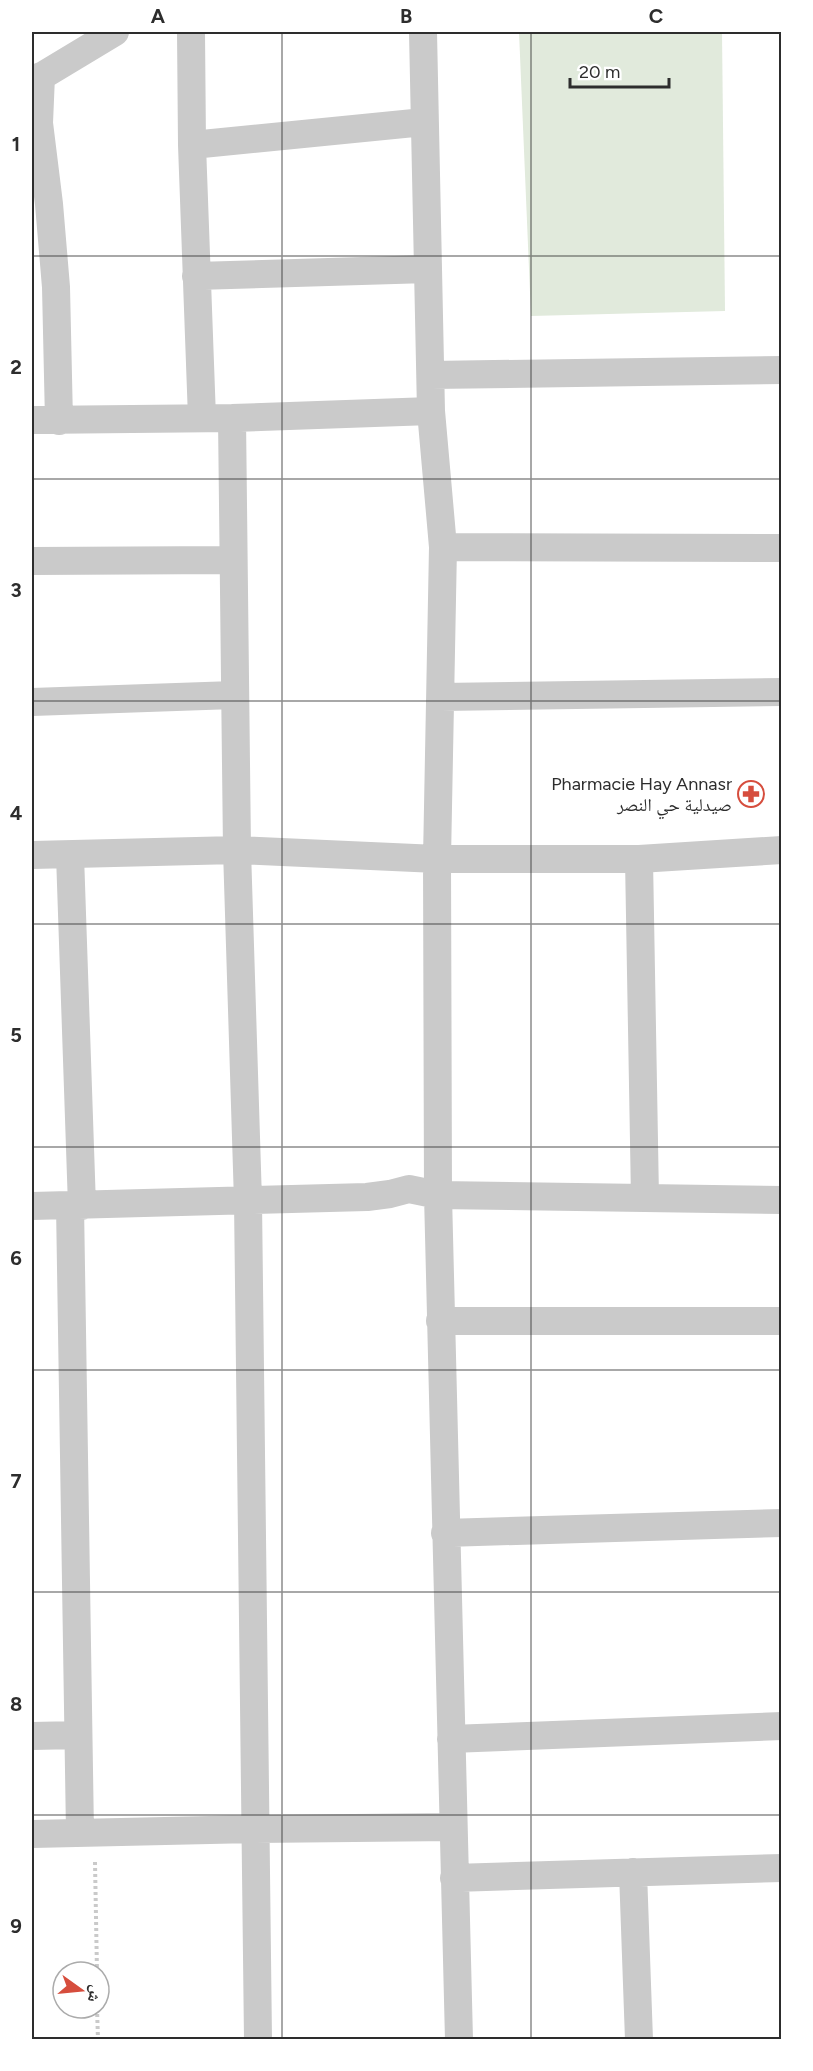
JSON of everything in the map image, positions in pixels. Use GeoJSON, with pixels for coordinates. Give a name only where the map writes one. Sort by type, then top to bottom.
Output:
{"type":"FeatureCollection","features":[{"type":"Feature","properties":{"kind":"street"},"geometry":{"type":"LineString","coordinates":[[115,32],[36,79],[56,287],[45,420],[231,418],[431,411]]}},
{"type":"Feature","properties":{"kind":"street"},"geometry":{"type":"LineString","coordinates":[[191,32],[192,145],[202,418]]}},
{"type":"Feature","properties":{"kind":"street"},"geometry":{"type":"LineString","coordinates":[[423,32],[431,411],[442,547],[437,859],[438,1196],[459,2040]]}},
{"type":"Feature","properties":{"kind":"street"},"geometry":{"type":"LineString","coordinates":[[192,145],[424,122]]}},
{"type":"Feature","properties":{"kind":"street"},"geometry":{"type":"LineString","coordinates":[[196,276],[428,269]]}},
{"type":"Feature","properties":{"kind":"street"},"geometry":{"type":"LineString","coordinates":[[430,375],[782,370]]}},
{"type":"Feature","properties":{"kind":"street"},"geometry":{"type":"LineString","coordinates":[[231,418],[237,850],[248,1201],[258,2040]]}},
{"type":"Feature","properties":{"kind":"street"},"geometry":{"type":"LineString","coordinates":[[442,547],[782,548]]}},
{"type":"Feature","properties":{"kind":"street"},"geometry":{"type":"LineString","coordinates":[[32,561],[232,560]]}},
{"type":"Feature","properties":{"kind":"street"},"geometry":{"type":"LineString","coordinates":[[441,697],[782,692]]}},
{"type":"Feature","properties":{"kind":"street"},"geometry":{"type":"LineString","coordinates":[[32,702],[234,695]]}},
{"type":"Feature","properties":{"kind":"street"},"geometry":{"type":"LineString","coordinates":[[32,855],[237,850],[437,859],[639,859],[782,850]]}},
{"type":"Feature","properties":{"kind":"street"},"geometry":{"type":"LineString","coordinates":[[70,855],[76,1206],[78,1735],[87,1833]]}},
{"type":"Feature","properties":{"kind":"street"},"geometry":{"type":"LineString","coordinates":[[639,859],[645,1198]]}},
{"type":"Feature","properties":{"kind":"street"},"geometry":{"type":"LineString","coordinates":[[32,1206],[367,1197],[390,1194],[409,1188],[438,1196],[782,1200]]}},
{"type":"Feature","properties":{"kind":"street"},"geometry":{"type":"LineString","coordinates":[[440,1321],[782,1321]]}},
{"type":"Feature","properties":{"kind":"street"},"geometry":{"type":"LineString","coordinates":[[446,1533],[782,1523]]}},
{"type":"Feature","properties":{"kind":"street"},"geometry":{"type":"LineString","coordinates":[[451,1738],[782,1726]]}},
{"type":"Feature","properties":{"kind":"street"},"geometry":{"type":"LineString","coordinates":[[32,1736],[78,1735]]}},
{"type":"Feature","properties":{"kind":"street"},"geometry":{"type":"LineString","coordinates":[[32,1834],[453,1827]]}},
{"type":"Feature","properties":{"kind":"street"},"geometry":{"type":"LineString","coordinates":[[454,1878],[782,1868]]}},
{"type":"Feature","properties":{"kind":"street"},"geometry":{"type":"LineString","coordinates":[[633,1872],[639,2040]]}},
{"type":"Feature","properties":{"kind":"path"},"geometry":{"type":"LineString","coordinates":[[87,1833],[96,1960]]}},
{"type":"Feature","properties":{"kind":"path"},"geometry":{"type":"LineString","coordinates":[[97,2020],[98,2040]]}},
{"type":"Feature","properties":{"kind":"shaded area"},"geometry":{"type":"Polygon","coordinates":[[[519,32],[722,32],[725,311],[531,316],[519,32]]]}},
{"type":"Feature","properties":{"kind":"place","name":"Pharmacie Hay Annasr صيدلية حي النصر"},"geometry":{"type":"Point","coordinates":[751,794]}}]}
